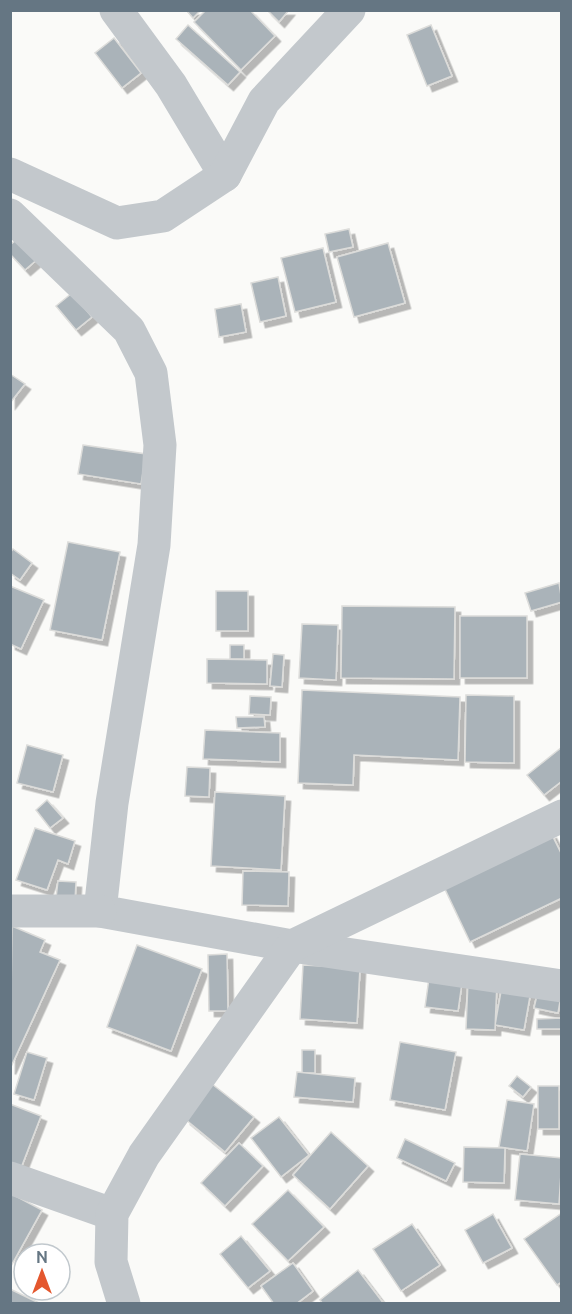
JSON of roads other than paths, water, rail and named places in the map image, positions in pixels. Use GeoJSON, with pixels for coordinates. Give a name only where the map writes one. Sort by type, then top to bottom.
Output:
{"type":"FeatureCollection","features":[{"type":"Feature","properties":{"kind":"street"},"geometry":{"type":"LineString","coordinates":[[116,10],[171,85],[225,175]]}},
{"type":"Feature","properties":{"kind":"street"},"geometry":{"type":"LineString","coordinates":[[10,174],[117,223],[163,216],[225,175],[264,101],[348,10]]}},
{"type":"Feature","properties":{"kind":"street"},"geometry":{"type":"LineString","coordinates":[[10,215],[129,330],[151,373],[160,445],[154,545],[112,803],[100,910]]}},
{"type":"Feature","properties":{"kind":"street"},"geometry":{"type":"LineString","coordinates":[[123,1304],[111,1262],[112,1214],[144,1155],[292,946],[561,816]]}},
{"type":"Feature","properties":{"kind":"street"},"geometry":{"type":"LineString","coordinates":[[10,911],[100,910],[292,946],[561,986]]}},
{"type":"Feature","properties":{"kind":"street"},"geometry":{"type":"LineString","coordinates":[[10,1178],[112,1214]]}}]}
